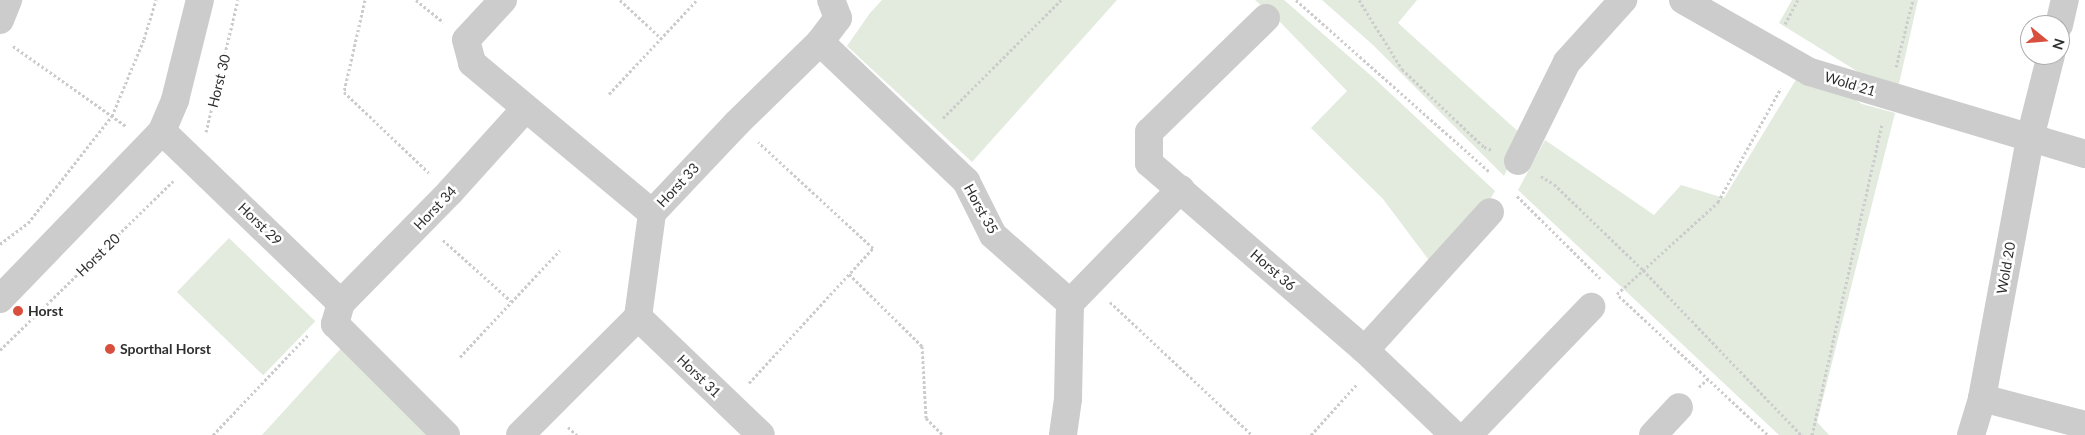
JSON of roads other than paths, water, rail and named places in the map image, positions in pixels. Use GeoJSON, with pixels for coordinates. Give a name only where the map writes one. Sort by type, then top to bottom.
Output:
{"type":"FeatureCollection","features":[{"type":"Feature","properties":{"kind":"street"},"geometry":{"type":"LineString","coordinates":[[4,31],[8,0]]}},
{"type":"Feature","properties":{"kind":"street"},"geometry":{"type":"LineString","coordinates":[[0,299],[156,138],[175,100],[200,0]]}},
{"type":"Feature","properties":{"kind":"street"},"geometry":{"type":"LineString","coordinates":[[503,0],[466,40],[472,63],[652,213]]}},
{"type":"Feature","properties":{"kind":"street","name":"Horst 33"},"geometry":{"type":"LineString","coordinates":[[638,317],[652,213],[737,123],[820,42],[838,18],[831,0]]}},
{"type":"Feature","properties":{"kind":"street"},"geometry":{"type":"LineString","coordinates":[[1518,160],[1567,62],[1623,0]]}},
{"type":"Feature","properties":{"kind":"street","name":"Wold 21"},"geometry":{"type":"LineString","coordinates":[[1683,0],[1810,72],[2030,138]]}},
{"type":"Feature","properties":{"kind":"street"},"geometry":{"type":"LineString","coordinates":[[2061,15],[2065,0]]}},
{"type":"Feature","properties":{"kind":"street","name":"Horst 36"},"geometry":{"type":"LineString","coordinates":[[1266,18],[1149,132],[1149,163],[1371,356],[1454,435]]}},
{"type":"Feature","properties":{"kind":"street","name":"Horst 35"},"geometry":{"type":"LineString","coordinates":[[820,42],[966,181],[993,236],[1070,303]]}},
{"type":"Feature","properties":{"kind":"street","name":"Wold 20"},"geometry":{"type":"LineString","coordinates":[[1971,435],[1982,398],[2030,138],[2048,65]]}},
{"type":"Feature","properties":{"kind":"street","name":"Horst 34"},"geometry":{"type":"LineString","coordinates":[[338,314],[525,109]]}},
{"type":"Feature","properties":{"kind":"street","name":"Horst 29"},"geometry":{"type":"LineString","coordinates":[[156,138],[195,160],[338,314],[446,435]]}},
{"type":"Feature","properties":{"kind":"street"},"geometry":{"type":"LineString","coordinates":[[2030,138],[2085,154]]}},
{"type":"Feature","properties":{"kind":"street"},"geometry":{"type":"LineString","coordinates":[[1063,435],[1068,399],[1070,303],[1181,189]]}},
{"type":"Feature","properties":{"kind":"street"},"geometry":{"type":"LineString","coordinates":[[1371,356],[1490,212]]}},
{"type":"Feature","properties":{"kind":"street"},"geometry":{"type":"LineString","coordinates":[[1468,435],[1591,306]]}},
{"type":"Feature","properties":{"kind":"street"},"geometry":{"type":"LineString","coordinates":[[520,435],[638,317]]}},
{"type":"Feature","properties":{"kind":"street","name":"Horst 31"},"geometry":{"type":"LineString","coordinates":[[638,317],[761,435]]}},
{"type":"Feature","properties":{"kind":"street"},"geometry":{"type":"LineString","coordinates":[[1982,398],[2085,425]]}},
{"type":"Feature","properties":{"kind":"street"},"geometry":{"type":"LineString","coordinates":[[1653,435],[1679,407]]}},
{"type":"Feature","properties":{"kind":"place","name":"Horst"},"geometry":{"type":"Point","coordinates":[18,311]}},
{"type":"Feature","properties":{"kind":"place","name":"Sporthal Horst"},"geometry":{"type":"Point","coordinates":[110,349]}}]}
